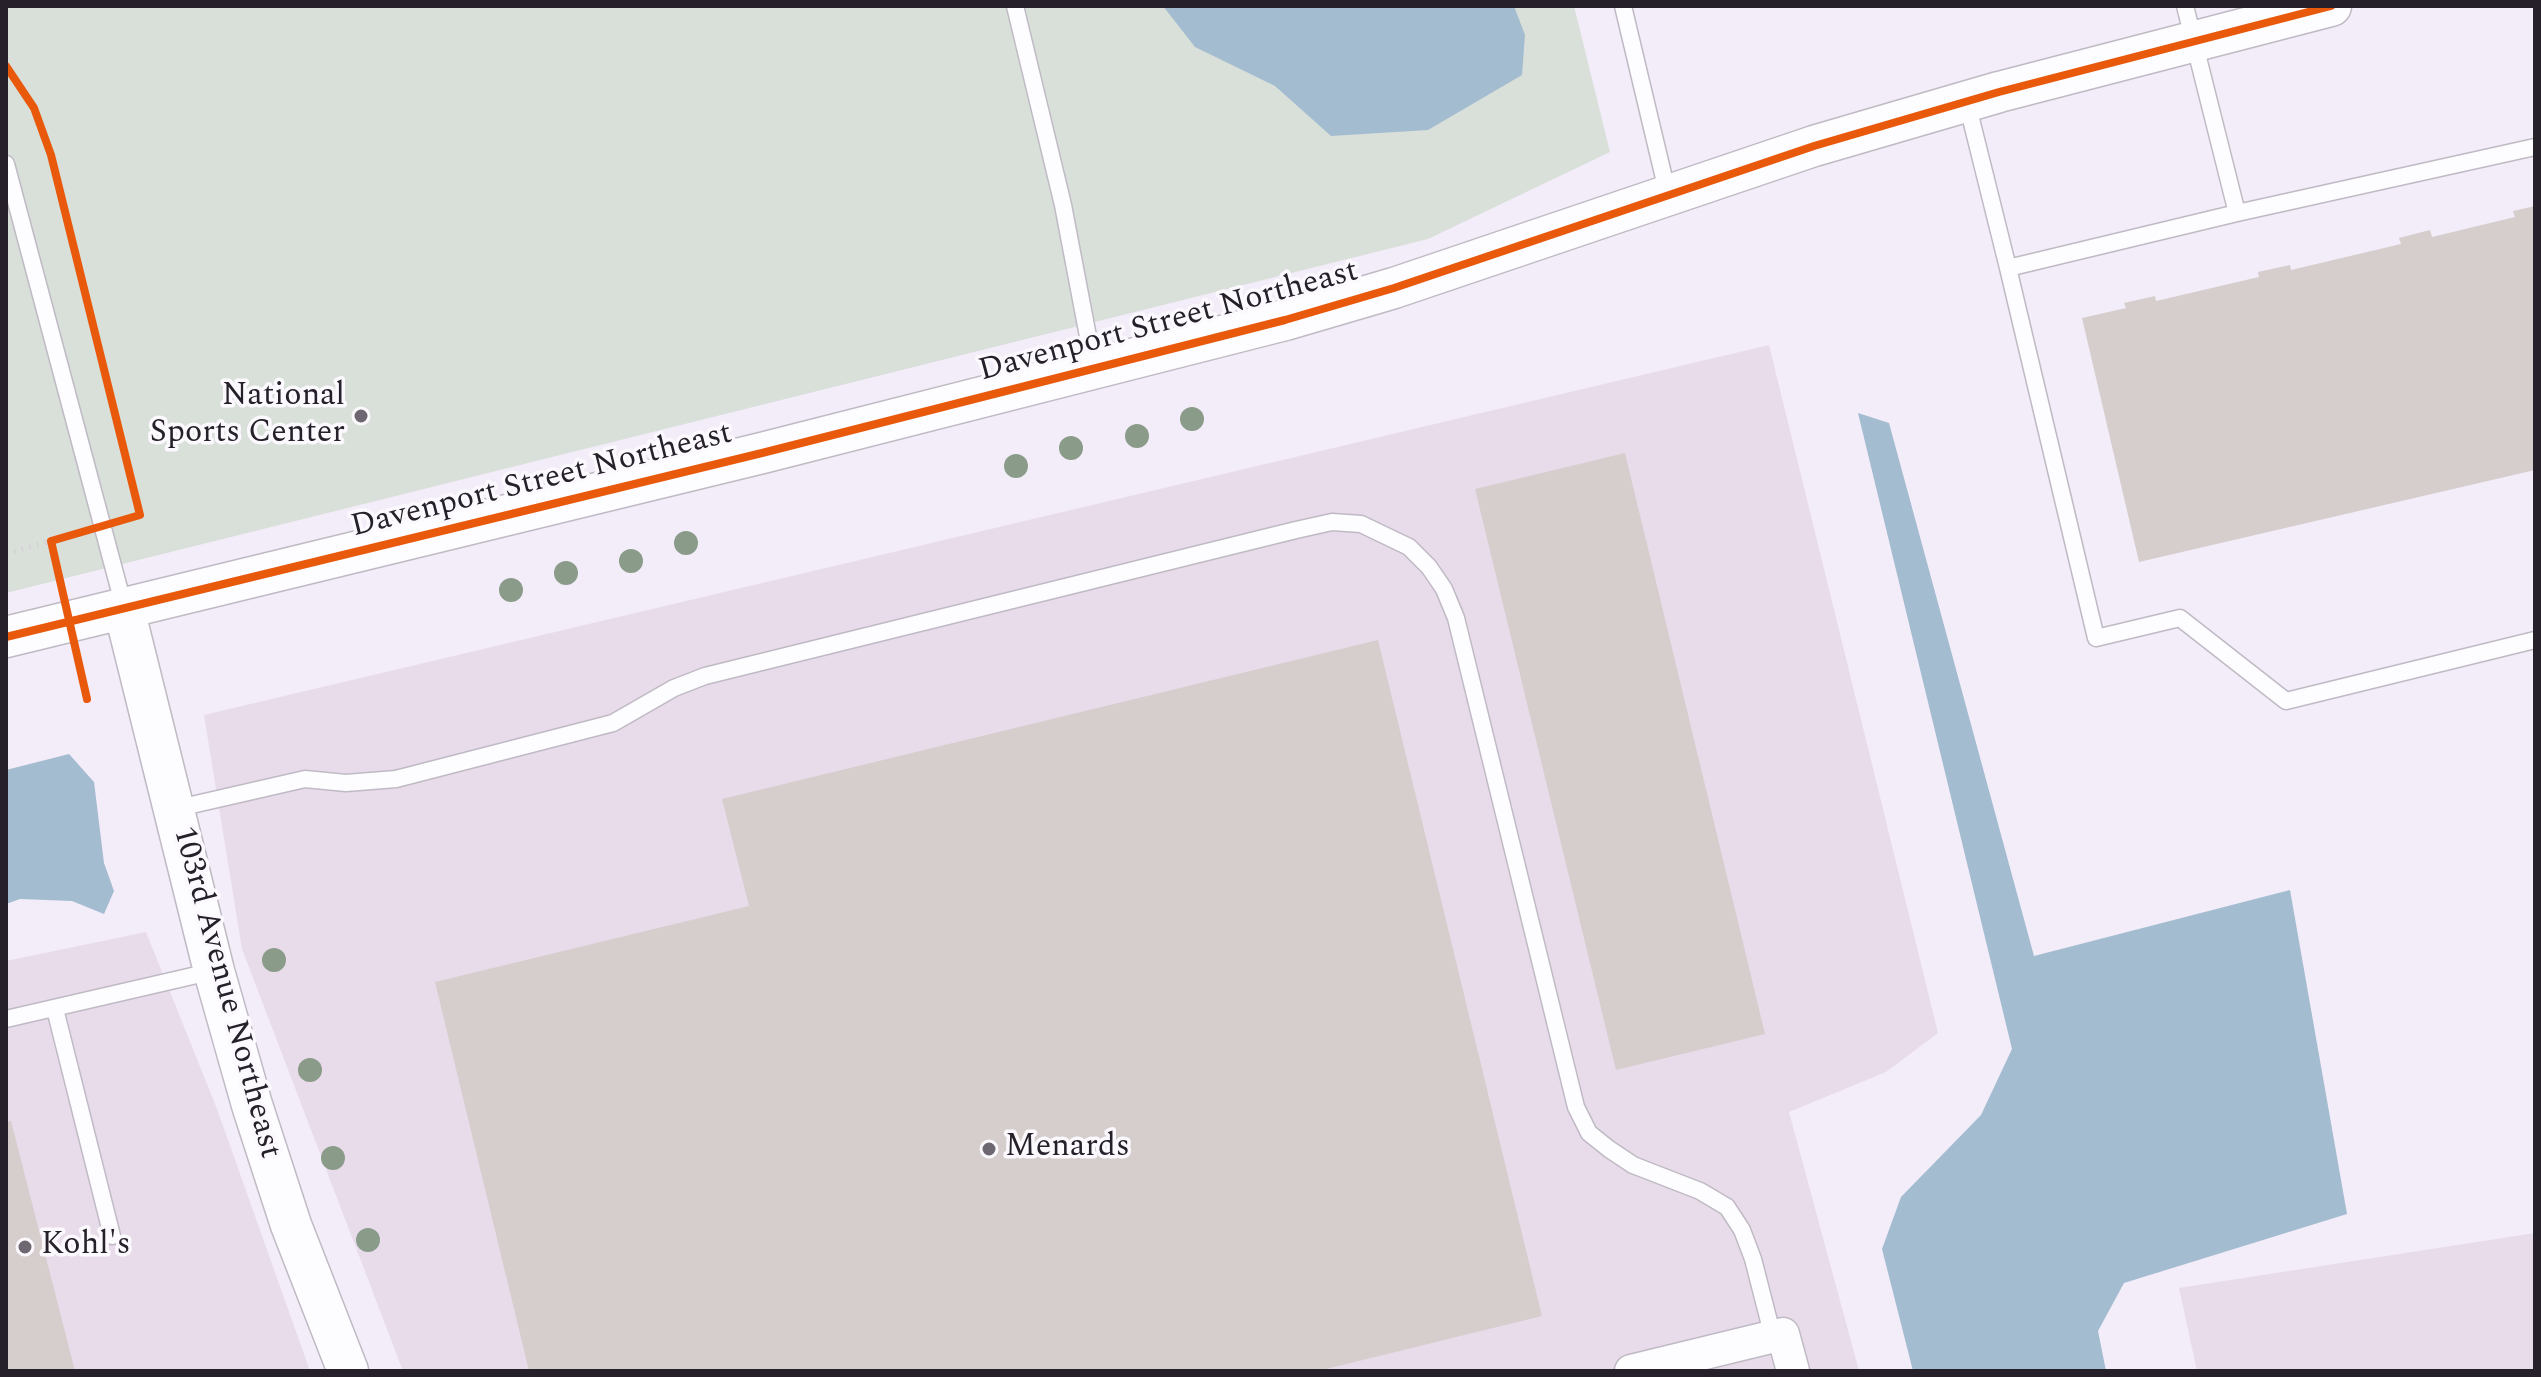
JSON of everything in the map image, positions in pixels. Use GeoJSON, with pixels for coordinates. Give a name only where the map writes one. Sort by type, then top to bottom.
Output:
{"type":"FeatureCollection","features":[{"type":"Feature","properties":{"kind":"street","name":"Davenport Street Northeast"},"geometry":{"type":"LineString","coordinates":[[6,637],[1285,320],[1394,288],[1814,146],[1967,102],[2189,23],[2331,6]]}},
{"type":"Feature","properties":{"kind":"street","name":"103rd Avenue Northeast"},"geometry":{"type":"LineString","coordinates":[[124,609],[214,971],[252,1105],[291,1225],[348,1371]]}},
{"type":"Feature","properties":{"kind":"street"},"geometry":{"type":"LineString","coordinates":[[1631,1371],[1783,1334],[1793,1371]]}},
{"type":"Feature","properties":{"kind":"lane"},"geometry":{"type":"LineString","coordinates":[[1015,6],[1063,205],[1094,369]]}},
{"type":"Feature","properties":{"kind":"lane"},"geometry":{"type":"LineString","coordinates":[[1623,6],[1668,195]]}},
{"type":"Feature","properties":{"kind":"lane"},"geometry":{"type":"LineString","coordinates":[[2189,23],[2237,213]]}},
{"type":"Feature","properties":{"kind":"lane"},"geometry":{"type":"LineString","coordinates":[[1967,102],[2096,638],[2180,618],[2286,701],[2535,640]]}},
{"type":"Feature","properties":{"kind":"lane"},"geometry":{"type":"LineString","coordinates":[[2008,268],[2535,147]]}},
{"type":"Feature","properties":{"kind":"lane"},"geometry":{"type":"LineString","coordinates":[[6,164],[124,609]]}},
{"type":"Feature","properties":{"kind":"lane"},"geometry":{"type":"LineString","coordinates":[[174,809],[305,779],[346,783],[396,779],[613,723],[674,688],[705,676],[1296,530],[1332,522],[1361,524],[1409,547],[1429,567],[1444,589],[1456,618],[1576,1107],[1589,1133],[1633,1165],[1700,1191],[1727,1207],[1742,1230],[1753,1259],[1773,1337]]}},
{"type":"Feature","properties":{"kind":"lane"},"geometry":{"type":"LineString","coordinates":[[6,1019],[214,971]]}},
{"type":"Feature","properties":{"kind":"lane"},"geometry":{"type":"LineString","coordinates":[[55,1009],[112,1236]]}},
{"type":"Feature","properties":{"kind":"path"},"geometry":{"type":"LineString","coordinates":[[6,554],[103,526]]}},
{"type":"Feature","properties":{"kind":"path"},"geometry":{"type":"LineString","coordinates":[[51,541],[54,555]]}},
{"type":"Feature","properties":{"kind":"shaded area","name":"National Sports Center"},"geometry":{"type":"Polygon","coordinates":[[[6,6],[1574,6],[1610,152],[1428,239],[6,593],[6,6]]]}},
{"type":"Feature","properties":{"kind":"shaded area"},"geometry":{"type":"Polygon","coordinates":[[[1769,345],[1938,1033],[1886,1072],[1789,1112],[1859,1371],[403,1371],[242,949],[204,715],[1769,345]]]}},
{"type":"Feature","properties":{"kind":"shaded area"},"geometry":{"type":"Polygon","coordinates":[[[146,932],[217,1109],[310,1371],[6,1371],[6,961],[146,932]]]}},
{"type":"Feature","properties":{"kind":"shaded area"},"geometry":{"type":"Polygon","coordinates":[[[2535,1233],[2535,1371],[2197,1371],[2179,1288],[2535,1233]]]}},
{"type":"Feature","properties":{"kind":"water"},"geometry":{"type":"Polygon","coordinates":[[[1163,6],[1514,6],[1525,35],[1522,75],[1428,130],[1331,136],[1275,86],[1195,47],[1163,6]]]}},
{"type":"Feature","properties":{"kind":"water"},"geometry":{"type":"Polygon","coordinates":[[[1858,413],[1889,423],[2034,956],[2290,890],[2347,1214],[2124,1283],[2098,1331],[2106,1371],[1913,1371],[1882,1249],[1901,1197],[1981,1115],[2012,1049],[1858,413]]]}},
{"type":"Feature","properties":{"kind":"water"},"geometry":{"type":"Polygon","coordinates":[[[69,754],[94,782],[104,863],[114,891],[104,914],[72,901],[20,899],[6,904],[6,770],[69,754]]]}},
{"type":"Feature","properties":{"kind":"building"},"geometry":{"type":"Polygon","coordinates":[[[2535,206],[2535,470],[2139,562],[2082,318],[2126,308],[2124,303],[2155,296],[2156,301],[2259,277],[2258,272],[2290,265],[2291,270],[2401,244],[2399,238],[2430,230],[2432,237],[2515,217],[2513,211],[2535,206]]]}},
{"type":"Feature","properties":{"kind":"building"},"geometry":{"type":"Polygon","coordinates":[[[1625,453],[1765,1034],[1616,1070],[1475,489],[1625,453]]]}},
{"type":"Feature","properties":{"kind":"building","name":"Menards"},"geometry":{"type":"Polygon","coordinates":[[[1378,640],[1542,1316],[1318,1371],[529,1371],[435,982],[749,906],[722,799],[1378,640]]]}},
{"type":"Feature","properties":{"kind":"building","name":"Kohl's"},"geometry":{"type":"Polygon","coordinates":[[[11,1121],[75,1371],[6,1371],[6,1122],[11,1121]]]}},
{"type":"Feature","properties":{"kind":"cycle path"},"geometry":{"type":"LineString","coordinates":[[6,637],[762,453],[1285,320],[1394,288],[1814,146],[1999,92],[2331,6]]}},
{"type":"Feature","properties":{"kind":"cycle path"},"geometry":{"type":"LineString","coordinates":[[6,66],[34,108],[51,155],[140,515],[51,541],[87,699]]}},
{"type":"Feature","properties":{"kind":"place","name":"National Sports Center"},"geometry":{"type":"Point","coordinates":[361,416]}},
{"type":"Feature","properties":{"kind":"place","name":"Menards"},"geometry":{"type":"Point","coordinates":[989,1149]}},
{"type":"Feature","properties":{"kind":"place","name":"Kohl's"},"geometry":{"type":"Point","coordinates":[25,1247]}}]}
